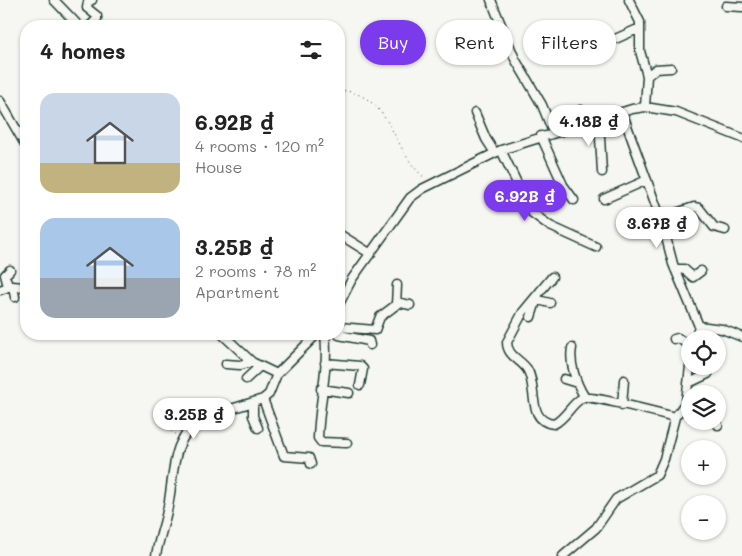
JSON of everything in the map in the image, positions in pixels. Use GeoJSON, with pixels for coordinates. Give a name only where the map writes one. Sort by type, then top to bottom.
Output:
{"type":"FeatureCollection","features":[{"type":"Feature","properties":{"kind":"street"},"geometry":{"type":"LineString","coordinates":[[54,0],[73,20]]}},
{"type":"Feature","properties":{"kind":"street"},"geometry":{"type":"LineString","coordinates":[[92,0],[88,2],[87,8],[97,16],[98,20]]}},
{"type":"Feature","properties":{"kind":"street"},"geometry":{"type":"LineString","coordinates":[[491,0],[515,59],[542,105],[553,132]]}},
{"type":"Feature","properties":{"kind":"street"},"geometry":{"type":"LineString","coordinates":[[629,0],[637,14],[640,28],[640,51],[647,76],[645,108]]}},
{"type":"Feature","properties":{"kind":"street"},"geometry":{"type":"LineString","coordinates":[[726,6],[742,7]]}},
{"type":"Feature","properties":{"kind":"street"},"geometry":{"type":"LineString","coordinates":[[616,39],[640,28]]}},
{"type":"Feature","properties":{"kind":"street"},"geometry":{"type":"LineString","coordinates":[[647,76],[656,69],[672,68]]}},
{"type":"Feature","properties":{"kind":"street"},"geometry":{"type":"LineString","coordinates":[[0,101],[20,136]]}},
{"type":"Feature","properties":{"kind":"street"},"geometry":{"type":"LineString","coordinates":[[345,291],[410,198],[498,151],[553,132],[622,112],[645,108],[662,109],[693,117],[742,138]]}},
{"type":"Feature","properties":{"kind":"street"},"geometry":{"type":"LineString","coordinates":[[581,110],[584,124]]}},
{"type":"Feature","properties":{"kind":"street"},"geometry":{"type":"LineString","coordinates":[[622,112],[661,218],[675,269],[699,326],[698,330]]}},
{"type":"Feature","properties":{"kind":"street"},"geometry":{"type":"LineString","coordinates":[[475,113],[482,132],[498,151],[531,212],[550,226],[596,247]]}},
{"type":"Feature","properties":{"kind":"street"},"geometry":{"type":"LineString","coordinates":[[598,120],[602,172]]}},
{"type":"Feature","properties":{"kind":"street"},"geometry":{"type":"LineString","coordinates":[[541,136],[563,185],[574,200]]}},
{"type":"Feature","properties":{"kind":"street"},"geometry":{"type":"LineString","coordinates":[[604,199],[647,180]]}},
{"type":"Feature","properties":{"kind":"street"},"geometry":{"type":"LineString","coordinates":[[661,218],[694,206],[699,208],[714,227],[725,230]]}},
{"type":"Feature","properties":{"kind":"street"},"geometry":{"type":"LineString","coordinates":[[345,238],[371,254]]}},
{"type":"Feature","properties":{"kind":"street"},"geometry":{"type":"LineString","coordinates":[[675,269],[684,269],[693,277],[701,271]]}},
{"type":"Feature","properties":{"kind":"street"},"geometry":{"type":"LineString","coordinates":[[10,270],[5,275],[15,297]]}},
{"type":"Feature","properties":{"kind":"street"},"geometry":{"type":"LineString","coordinates":[[552,276],[538,297],[523,312],[509,336],[507,342],[509,352],[528,370],[535,409],[542,420],[550,424],[559,422],[584,396]]}},
{"type":"Feature","properties":{"kind":"street"},"geometry":{"type":"LineString","coordinates":[[345,328],[375,330],[380,317],[395,306],[397,285]]}},
{"type":"Feature","properties":{"kind":"street"},"geometry":{"type":"LineString","coordinates":[[0,290],[11,286],[20,286]]}},
{"type":"Feature","properties":{"kind":"street"},"geometry":{"type":"LineString","coordinates":[[538,297],[550,303]]}},
{"type":"Feature","properties":{"kind":"street"},"geometry":{"type":"LineString","coordinates":[[531,317],[538,297]]}},
{"type":"Feature","properties":{"kind":"street"},"geometry":{"type":"LineString","coordinates":[[396,302],[410,305]]}},
{"type":"Feature","properties":{"kind":"street"},"geometry":{"type":"LineString","coordinates":[[699,326],[722,329],[742,337]]}},
{"type":"Feature","properties":{"kind":"street"},"geometry":{"type":"LineString","coordinates":[[345,336],[369,341],[370,345]]}},
{"type":"Feature","properties":{"kind":"street"},"geometry":{"type":"LineString","coordinates":[[674,339],[678,338],[681,340]]}},
{"type":"Feature","properties":{"kind":"street"},"geometry":{"type":"LineString","coordinates":[[229,340],[256,364],[276,374]]}},
{"type":"Feature","properties":{"kind":"street"},"geometry":{"type":"LineString","coordinates":[[156,556],[167,511],[174,457],[182,438],[193,423],[202,418],[263,399],[269,394],[276,374],[311,340]]}},
{"type":"Feature","properties":{"kind":"street"},"geometry":{"type":"LineString","coordinates":[[325,340],[325,363],[318,438],[321,442],[347,443]]}},
{"type":"Feature","properties":{"kind":"street"},"geometry":{"type":"LineString","coordinates":[[572,348],[570,360],[577,383],[584,396],[645,408],[675,417]]}},
{"type":"Feature","properties":{"kind":"street"},"geometry":{"type":"LineString","coordinates":[[325,363],[360,366],[363,369],[360,385]]}},
{"type":"Feature","properties":{"kind":"street"},"geometry":{"type":"LineString","coordinates":[[226,364],[256,364]]}},
{"type":"Feature","properties":{"kind":"street"},"geometry":{"type":"LineString","coordinates":[[246,379],[256,364]]}},
{"type":"Feature","properties":{"kind":"street"},"geometry":{"type":"LineString","coordinates":[[689,375],[689,383],[706,375]]}},
{"type":"Feature","properties":{"kind":"street"},"geometry":{"type":"LineString","coordinates":[[564,379],[577,383]]}},
{"type":"Feature","properties":{"kind":"street"},"geometry":{"type":"LineString","coordinates":[[622,405],[624,380]]}},
{"type":"Feature","properties":{"kind":"street"},"geometry":{"type":"LineString","coordinates":[[322,389],[349,393]]}},
{"type":"Feature","properties":{"kind":"street"},"geometry":{"type":"LineString","coordinates":[[263,399],[284,456],[309,458],[311,464]]}},
{"type":"Feature","properties":{"kind":"street"},"geometry":{"type":"LineString","coordinates":[[253,402],[253,416],[258,428]]}},
{"type":"Feature","properties":{"kind":"street"},"geometry":{"type":"LineString","coordinates":[[563,556],[596,528],[616,499],[656,475],[664,458],[675,417],[681,411]]}},
{"type":"Feature","properties":{"kind":"street"},"geometry":{"type":"LineString","coordinates":[[572,547],[576,556]]}},
{"type":"Feature","properties":{"kind":"path"},"geometry":{"type":"LineString","coordinates":[[345,91],[357,93],[372,104],[390,124],[410,164],[434,184]]}},
{"type":"Feature","properties":{"kind":"path"},"geometry":{"type":"LineString","coordinates":[[158,422],[182,438]]}}]}
